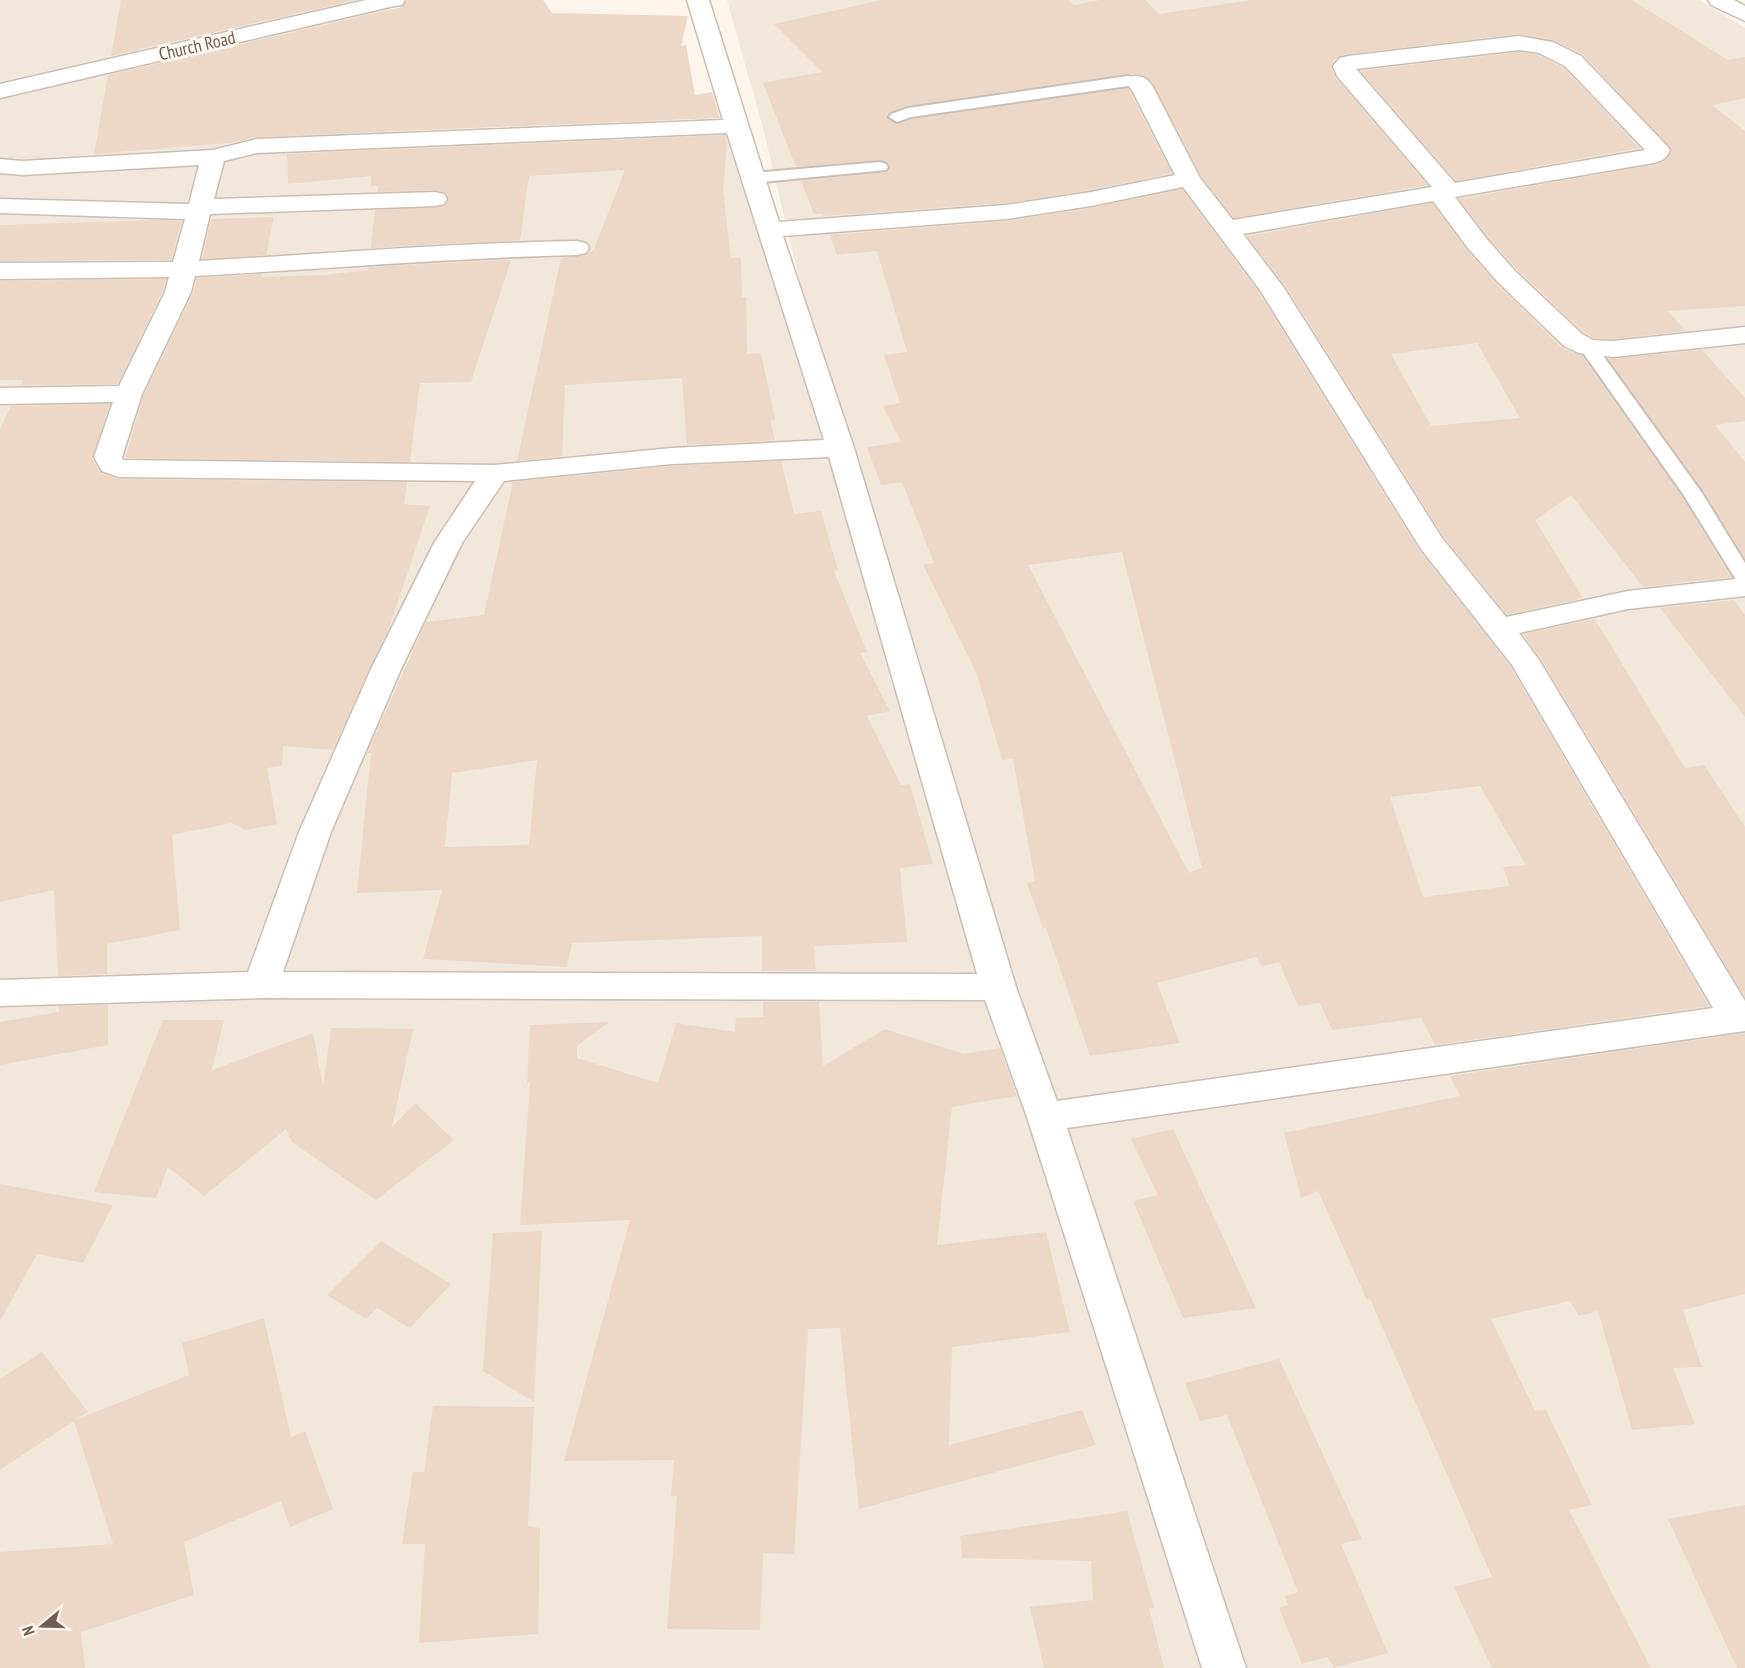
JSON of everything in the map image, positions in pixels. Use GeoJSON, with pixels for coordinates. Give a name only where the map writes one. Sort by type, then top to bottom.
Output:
{"type":"FeatureCollection","features":[{"type":"Feature","properties":{"kind":"street","name":"Church Road"},"geometry":{"type":"LineString","coordinates":[[0,91],[394,0]]}},
{"type":"Feature","properties":{"kind":"street"},"geometry":{"type":"LineString","coordinates":[[698,0],[752,178],[840,448],[998,987],[1045,1117],[1224,1668]]}},
{"type":"Feature","properties":{"kind":"street"},"geometry":{"type":"LineString","coordinates":[[1719,0],[1745,15]]}},
{"type":"Feature","properties":{"kind":"street"},"geometry":{"type":"LineString","coordinates":[[1226,229],[1445,192],[1653,156],[1657,153],[1658,150],[1574,60],[1545,46],[1519,43],[1348,63],[1344,66],[1345,71],[1445,192],[1477,243],[1506,276],[1573,340],[1588,346],[1613,349],[1745,335]]}},
{"type":"Feature","properties":{"kind":"street"},"geometry":{"type":"LineString","coordinates":[[1045,1117],[1741,1017],[1524,660],[1431,543],[1271,288],[1190,179],[1142,87],[1136,82]]}},
{"type":"Feature","properties":{"kind":"street"},"geometry":{"type":"LineString","coordinates":[[0,166],[22,168],[213,157],[257,146],[736,126]]}},
{"type":"Feature","properties":{"kind":"street"},"geometry":{"type":"LineString","coordinates":[[213,157],[198,209],[186,269],[178,292],[129,394],[108,457],[112,465],[119,469],[495,473],[672,456],[840,448]]}},
{"type":"Feature","properties":{"kind":"street"},"geometry":{"type":"LineString","coordinates":[[770,230],[1006,212],[1091,199],[1190,179]]}},
{"type":"Feature","properties":{"kind":"street"},"geometry":{"type":"LineString","coordinates":[[0,206],[198,209],[435,199]]}},
{"type":"Feature","properties":{"kind":"street"},"geometry":{"type":"LineString","coordinates":[[0,272],[186,269],[388,258],[497,249],[577,248]]}},
{"type":"Feature","properties":{"kind":"street"},"geometry":{"type":"LineString","coordinates":[[0,396],[129,394]]}},
{"type":"Feature","properties":{"kind":"street"},"geometry":{"type":"LineString","coordinates":[[261,985],[315,832],[386,669],[448,543],[495,473]]}},
{"type":"Feature","properties":{"kind":"street"},"geometry":{"type":"LineString","coordinates":[[1500,628],[1628,600],[1745,587]]}},
{"type":"Feature","properties":{"kind":"street"},"geometry":{"type":"LineString","coordinates":[[0,993],[261,985],[998,987]]}},
{"type":"Feature","properties":{"kind":"lane"},"geometry":{"type":"LineString","coordinates":[[897,117],[908,113],[1128,81],[1136,82]]}},
{"type":"Feature","properties":{"kind":"lane"},"geometry":{"type":"LineString","coordinates":[[752,178],[880,167]]}},
{"type":"Feature","properties":{"kind":"lane"},"geometry":{"type":"LineString","coordinates":[[1588,346],[1692,493],[1745,579]]}},
{"type":"Feature","properties":{"kind":"shaded area"},"geometry":{"type":"Polygon","coordinates":[[[0,0],[404,0],[391,4],[386,136],[746,122],[835,428],[763,128],[727,0],[1699,0],[1745,28],[1745,1668],[0,1668],[0,0]]]}},
{"type":"Feature","properties":{"kind":"building"},"geometry":{"type":"Polygon","coordinates":[[[121,0],[356,0],[111,56],[121,0]]]}},
{"type":"Feature","properties":{"kind":"building"},"geometry":{"type":"Polygon","coordinates":[[[407,0],[543,0],[552,13],[688,16],[681,46],[686,45],[695,95],[712,92],[720,118],[257,137],[230,143],[94,154],[108,75],[402,7],[407,0]]]}},
{"type":"Feature","properties":{"kind":"building"},"geometry":{"type":"Polygon","coordinates":[[[881,0],[1068,0],[1074,5],[1100,0],[1145,0],[1159,14],[1252,0],[1632,0],[1728,60],[1745,57],[1745,98],[1712,105],[1745,131],[1745,306],[1668,311],[1686,331],[1613,339],[1594,338],[1583,332],[1517,269],[1488,237],[1459,199],[1653,165],[1665,161],[1672,151],[1583,54],[1553,40],[1519,34],[1348,54],[1338,57],[1331,65],[1335,77],[1428,185],[1234,218],[1202,177],[1152,82],[1143,75],[1128,74],[908,106],[890,112],[887,117],[898,124],[912,119],[1128,88],[1172,173],[1091,190],[1006,203],[823,216],[823,214],[814,214],[801,181],[886,172],[890,166],[880,160],[796,167],[763,83],[822,72],[774,24],[881,0]]]}},
{"type":"Feature","properties":{"kind":"building"},"geometry":{"type":"Polygon","coordinates":[[[1519,52],[1538,55],[1564,68],[1640,148],[1456,181],[1360,71],[1519,52]]]}},
{"type":"Feature","properties":{"kind":"building"},"geometry":{"type":"Polygon","coordinates":[[[725,135],[727,142],[723,191],[731,258],[741,258],[742,297],[746,297],[747,354],[761,353],[775,419],[770,420],[775,440],[687,445],[682,378],[565,385],[562,456],[517,461],[561,258],[586,255],[594,249],[625,170],[529,176],[520,240],[371,248],[375,210],[444,206],[449,200],[446,193],[435,190],[377,192],[378,186],[371,186],[371,176],[288,184],[287,154],[725,135]]]}},
{"type":"Feature","properties":{"kind":"building"},"geometry":{"type":"Polygon","coordinates":[[[1182,189],[1258,291],[1419,550],[1510,666],[1709,1006],[1435,1045],[1421,1018],[1332,1030],[1320,1003],[1298,1006],[1279,962],[1262,966],[1256,957],[1157,983],[1180,1043],[1090,1056],[1046,928],[1043,928],[1027,883],[1035,881],[1013,759],[1002,760],[977,674],[923,565],[934,563],[902,482],[881,485],[867,447],[901,442],[883,406],[900,403],[884,355],[907,352],[877,251],[837,255],[830,235],[1006,221],[1091,208],[1182,189]],[[1122,552],[1028,565],[1189,873],[1202,868],[1122,552]],[[1480,786],[1390,797],[1423,897],[1510,886],[1503,867],[1526,865],[1480,786]]]}},
{"type":"Feature","properties":{"kind":"building"},"geometry":{"type":"Polygon","coordinates":[[[1432,203],[1466,249],[1495,282],[1562,348],[1582,356],[1681,495],[1731,577],[1643,587],[1571,495],[1535,520],[1583,598],[1507,615],[1444,537],[1286,287],[1247,236],[1432,203]],[[1477,343],[1391,354],[1431,426],[1520,418],[1477,343]]]}},
{"type":"Feature","properties":{"kind":"building"},"geometry":{"type":"Polygon","coordinates":[[[274,217],[266,255],[202,259],[211,219],[274,217]]]}},
{"type":"Feature","properties":{"kind":"building"},"geometry":{"type":"Polygon","coordinates":[[[182,221],[171,260],[0,261],[0,225],[182,221]]]}},
{"type":"Feature","properties":{"kind":"building"},"geometry":{"type":"Polygon","coordinates":[[[511,260],[471,382],[420,383],[410,462],[125,458],[144,395],[193,293],[197,278],[261,274],[261,277],[324,275],[368,270],[369,267],[511,260]]]}},
{"type":"Feature","properties":{"kind":"building"},"geometry":{"type":"Polygon","coordinates":[[[166,279],[163,291],[118,384],[21,385],[23,380],[0,380],[0,281],[166,279]]]}},
{"type":"Feature","properties":{"kind":"building"},"geometry":{"type":"Polygon","coordinates":[[[1702,350],[1745,398],[1745,421],[1715,425],[1745,462],[1745,559],[1704,492],[1608,359],[1702,350]]]}},
{"type":"Feature","properties":{"kind":"building"},"geometry":{"type":"Polygon","coordinates":[[[110,404],[92,458],[101,473],[118,479],[407,482],[404,504],[430,506],[390,625],[333,750],[283,746],[282,766],[267,768],[277,824],[245,830],[232,823],[172,835],[180,930],[107,944],[107,974],[58,976],[54,890],[0,902],[0,429],[11,406],[110,404]]]}},
{"type":"Feature","properties":{"kind":"building"},"geometry":{"type":"Polygon","coordinates":[[[781,461],[794,514],[821,511],[838,570],[834,571],[867,652],[860,653],[890,711],[867,716],[901,785],[910,784],[933,864],[900,868],[907,942],[814,946],[816,971],[762,971],[762,936],[572,943],[567,967],[423,959],[442,890],[357,893],[371,753],[367,753],[426,622],[484,615],[513,482],[672,466],[781,461]],[[537,760],[452,773],[445,847],[529,845],[537,760]]]}},
{"type":"Feature","properties":{"kind":"building"},"geometry":{"type":"Polygon","coordinates":[[[1734,600],[1745,615],[1745,717],[1660,608],[1734,600]]]}},
{"type":"Feature","properties":{"kind":"building"},"geometry":{"type":"Polygon","coordinates":[[[1595,619],[1685,768],[1704,765],[1745,827],[1745,997],[1541,659],[1523,634],[1595,619]]]}},
{"type":"Feature","properties":{"kind":"building"},"geometry":{"type":"Polygon","coordinates":[[[763,1002],[819,1002],[823,1066],[885,1029],[964,1054],[1000,1048],[1017,1096],[952,1107],[937,1245],[1046,1232],[1070,1332],[952,1347],[949,1445],[1082,1410],[1096,1445],[859,1509],[840,1328],[808,1329],[794,1554],[763,1553],[760,1630],[667,1629],[677,1496],[671,1496],[674,1460],[564,1461],[630,1220],[520,1225],[530,1082],[527,1084],[530,1025],[609,1022],[577,1046],[577,1058],[658,1083],[676,1023],[735,1032],[736,1018],[763,1017],[763,1002]]]}},
{"type":"Feature","properties":{"kind":"building"},"geometry":{"type":"Polygon","coordinates":[[[108,1005],[108,1045],[0,1065],[0,1022],[59,1012],[59,1006],[108,1005]]]}},
{"type":"Feature","properties":{"kind":"building"},"geometry":{"type":"Polygon","coordinates":[[[163,1020],[224,1020],[212,1070],[313,1033],[323,1087],[331,1028],[413,1029],[392,1127],[415,1103],[454,1140],[376,1200],[292,1142],[286,1129],[204,1196],[168,1167],[156,1198],[94,1192],[163,1020]]]}},
{"type":"Feature","properties":{"kind":"building"},"geometry":{"type":"Polygon","coordinates":[[[1745,1033],[1745,1294],[1683,1310],[1702,1367],[1673,1368],[1695,1424],[1632,1430],[1598,1311],[1579,1316],[1570,1301],[1491,1319],[1535,1411],[1546,1410],[1592,1505],[1569,1510],[1651,1668],[1492,1668],[1454,1587],[1492,1577],[1370,1299],[1367,1300],[1318,1191],[1301,1198],[1284,1133],[1460,1096],[1450,1076],[1745,1033]]]}},
{"type":"Feature","properties":{"kind":"building"},"geometry":{"type":"Polygon","coordinates":[[[1173,1129],[1256,1308],[1183,1318],[1133,1201],[1158,1195],[1131,1139],[1173,1129]]]}},
{"type":"Feature","properties":{"kind":"building"},"geometry":{"type":"Polygon","coordinates":[[[0,1184],[113,1205],[83,1263],[37,1254],[0,1321],[0,1184]]]}},
{"type":"Feature","properties":{"kind":"building"},"geometry":{"type":"Polygon","coordinates":[[[542,1231],[534,1402],[483,1371],[493,1233],[542,1231]]]}},
{"type":"Feature","properties":{"kind":"building"},"geometry":{"type":"Polygon","coordinates":[[[381,1241],[451,1284],[410,1328],[377,1308],[366,1319],[327,1295],[381,1241]]]}},
{"type":"Feature","properties":{"kind":"building"},"geometry":{"type":"Polygon","coordinates":[[[264,1318],[291,1437],[305,1431],[333,1509],[290,1527],[281,1501],[184,1542],[194,1595],[81,1632],[85,1668],[0,1668],[0,1552],[113,1544],[74,1421],[0,1470],[0,1379],[42,1352],[88,1412],[75,1420],[189,1375],[182,1343],[264,1318]]]}},
{"type":"Feature","properties":{"kind":"building"},"geometry":{"type":"Polygon","coordinates":[[[1279,1359],[1362,1539],[1341,1544],[1388,1653],[1334,1668],[1327,1657],[1302,1664],[1279,1608],[1288,1605],[1285,1596],[1298,1592],[1227,1415],[1200,1421],[1185,1383],[1279,1359]]]}},
{"type":"Feature","properties":{"kind":"building"},"geometry":{"type":"Polygon","coordinates":[[[433,1406],[534,1407],[528,1526],[540,1528],[538,1634],[419,1643],[425,1544],[402,1544],[413,1472],[424,1472],[433,1406]]]}},
{"type":"Feature","properties":{"kind":"building"},"geometry":{"type":"Polygon","coordinates":[[[1745,1505],[1745,1668],[1737,1668],[1668,1519],[1745,1505]]]}},
{"type":"Feature","properties":{"kind":"building"},"geometry":{"type":"Polygon","coordinates":[[[1127,1511],[1154,1608],[1149,1608],[1164,1668],[1044,1668],[1030,1607],[1093,1600],[1091,1561],[962,1558],[960,1536],[1127,1511]]]}}]}
